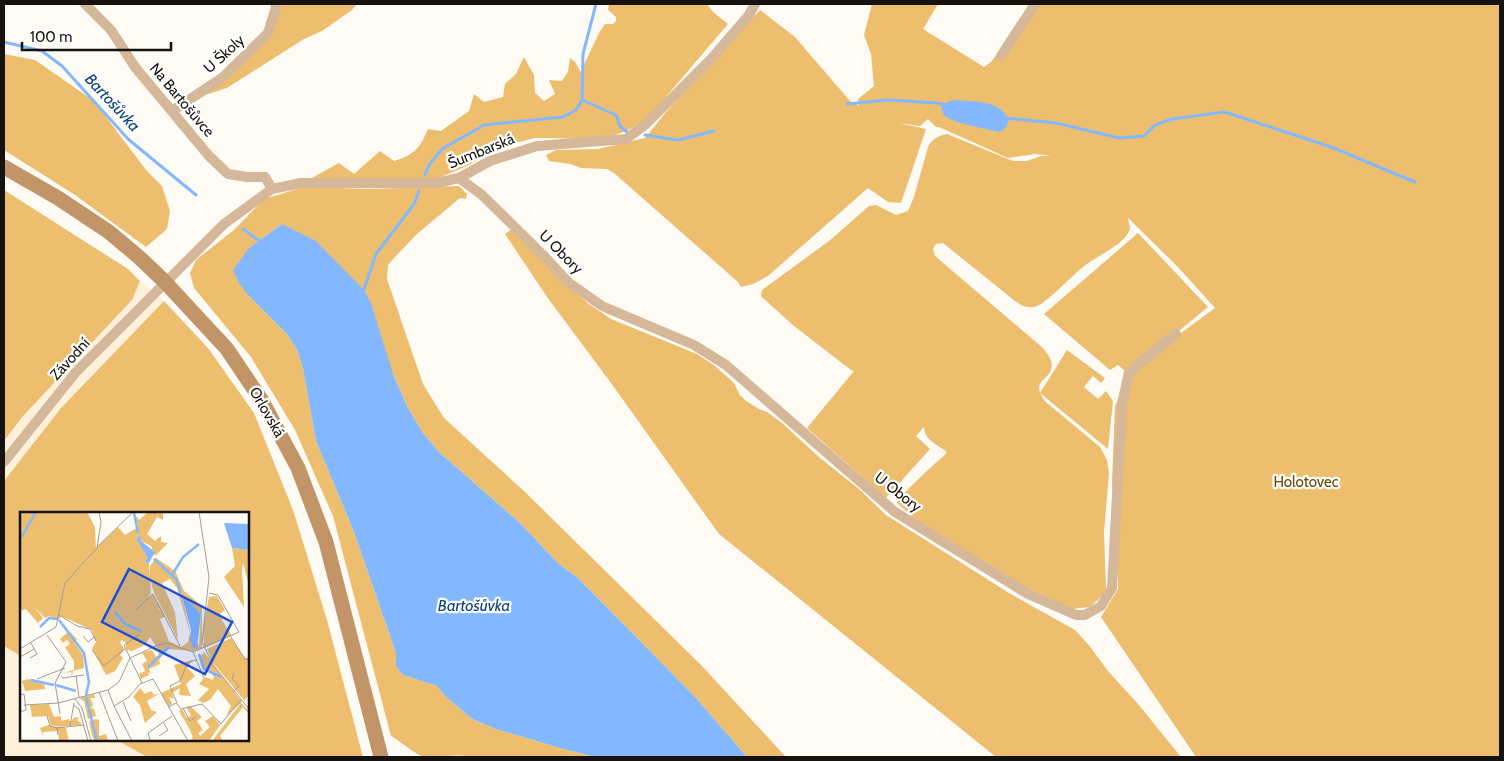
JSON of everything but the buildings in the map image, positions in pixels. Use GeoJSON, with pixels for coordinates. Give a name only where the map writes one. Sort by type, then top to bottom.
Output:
{"type":"FeatureCollection","features":[{"type":"Feature","properties":{"kind":"street","name":"Na Bartošůvce"},"geometry":{"type":"LineString","coordinates":[[85,4],[111,30],[136,68],[209,156],[228,174],[265,177],[272,188]]}},
{"type":"Feature","properties":{"kind":"street","name":"U Školy"},"geometry":{"type":"LineString","coordinates":[[172,111],[222,78],[268,33],[277,4]]}},
{"type":"Feature","properties":{"kind":"street","name":"Šumbarská"},"geometry":{"type":"LineString","coordinates":[[165,282],[224,224],[272,188],[301,183],[437,183],[458,178],[490,161],[536,146],[626,139],[637,132],[712,58],[749,15],[755,4]]}},
{"type":"Feature","properties":{"kind":"street"},"geometry":{"type":"LineString","coordinates":[[1001,56],[1035,4]]}},
{"type":"Feature","properties":{"kind":"street","name":"Orlovská"},"geometry":{"type":"LineString","coordinates":[[4,167],[58,198],[109,232],[165,282],[228,349],[262,401],[298,468],[326,542],[381,757]]}},
{"type":"Feature","properties":{"kind":"street","name":"U Obory"},"geometry":{"type":"LineString","coordinates":[[458,178],[482,194],[568,282],[602,306],[694,345],[726,365],[895,512],[1028,594],[1076,615],[1085,615],[1093,612],[1106,600],[1112,588],[1122,404],[1129,372],[1176,334]]}},
{"type":"Feature","properties":{"kind":"street","name":"Závodní"},"geometry":{"type":"LineString","coordinates":[[4,462],[76,372],[165,282]]}},
{"type":"Feature","properties":{"kind":"shaded area"},"geometry":{"type":"Polygon","coordinates":[[[140,281],[164,301],[61,408],[4,481],[4,442],[23,416],[132,300],[140,281]]]}},
{"type":"Feature","properties":{"kind":"shaded area"},"geometry":{"type":"Polygon","coordinates":[[[4,646],[20,655],[20,741],[119,741],[147,757],[4,757],[4,646]]]}},
{"type":"Feature","properties":{"kind":"green space"},"geometry":{"type":"Polygon","coordinates":[[[270,4],[357,4],[352,10],[322,31],[304,39],[227,88],[205,95],[178,112],[270,36],[272,11],[270,4]]]}},
{"type":"Feature","properties":{"kind":"green space"},"geometry":{"type":"Polygon","coordinates":[[[609,4],[707,4],[713,12],[728,24],[647,119],[627,131],[601,139],[535,138],[503,146],[465,167],[436,179],[310,179],[339,163],[354,174],[380,151],[394,161],[407,156],[416,150],[428,129],[441,131],[469,111],[474,94],[484,102],[503,97],[505,84],[516,74],[524,57],[534,75],[535,93],[544,101],[555,94],[549,80],[562,81],[568,72],[570,58],[575,62],[582,74],[582,69],[599,33],[605,24],[613,24],[616,21],[616,17],[608,10],[609,4]]]}},
{"type":"Feature","properties":{"kind":"green space","name":"Holotovec"},"geometry":{"type":"Polygon","coordinates":[[[872,4],[938,4],[923,29],[984,67],[991,62],[1034,4],[1500,4],[1500,757],[1196,757],[1101,617],[1118,589],[1118,544],[1112,482],[1115,406],[1128,380],[1143,361],[1215,308],[1177,266],[1128,218],[1130,228],[1124,239],[1081,268],[1048,299],[1034,307],[1025,306],[1015,301],[943,243],[936,244],[933,249],[935,256],[1045,351],[1050,358],[1052,368],[1040,384],[1041,395],[1047,403],[1100,447],[1107,460],[1109,473],[1104,532],[1106,588],[1103,595],[1090,607],[1072,609],[1027,588],[915,519],[897,503],[898,499],[946,454],[946,451],[926,435],[924,427],[916,436],[930,449],[886,498],[807,428],[854,371],[794,326],[761,296],[762,290],[829,241],[869,206],[876,205],[896,215],[908,211],[914,197],[928,147],[938,137],[947,134],[1013,161],[1027,161],[1041,156],[1051,156],[1036,154],[1008,158],[936,127],[928,119],[920,126],[899,123],[926,129],[901,203],[888,202],[868,188],[768,276],[753,284],[741,287],[738,282],[614,173],[607,169],[581,168],[570,164],[549,161],[546,155],[556,150],[598,149],[645,138],[666,112],[760,10],[795,37],[850,101],[859,106],[858,99],[874,86],[871,54],[864,35],[872,4]]]}},
{"type":"Feature","properties":{"kind":"green space"},"geometry":{"type":"Polygon","coordinates":[[[4,54],[35,60],[94,101],[146,170],[162,186],[170,211],[167,229],[146,247],[75,195],[4,150],[4,54]]]}},
{"type":"Feature","properties":{"kind":"green space"},"geometry":{"type":"Polygon","coordinates":[[[459,186],[467,194],[466,199],[460,198],[417,234],[388,265],[387,279],[423,384],[444,418],[524,491],[703,667],[786,757],[747,757],[697,699],[579,579],[558,563],[520,523],[439,452],[423,433],[408,408],[393,374],[282,224],[249,248],[248,295],[287,334],[297,350],[303,368],[316,441],[354,532],[396,653],[396,666],[403,675],[437,686],[445,696],[472,719],[496,729],[596,757],[425,757],[391,736],[333,516],[295,430],[251,357],[194,288],[190,273],[196,260],[234,230],[264,199],[304,187],[370,189],[459,186]]]}},
{"type":"Feature","properties":{"kind":"green space"},"geometry":{"type":"Polygon","coordinates":[[[4,190],[128,269],[140,281],[132,300],[23,416],[4,441],[4,190]]]}},
{"type":"Feature","properties":{"kind":"green space"},"geometry":{"type":"Polygon","coordinates":[[[512,229],[566,285],[589,304],[611,319],[697,354],[715,366],[734,383],[740,395],[746,401],[767,412],[782,423],[820,458],[859,489],[886,515],[1009,593],[1075,630],[1181,757],[996,757],[719,534],[547,297],[505,234],[512,229]]]}},
{"type":"Feature","properties":{"kind":"green space"},"geometry":{"type":"Polygon","coordinates":[[[1138,233],[1208,307],[1163,344],[1125,371],[1118,365],[1110,370],[1044,314],[1138,233]]]}},
{"type":"Feature","properties":{"kind":"green space"},"geometry":{"type":"Polygon","coordinates":[[[164,301],[208,348],[254,413],[293,510],[327,620],[363,757],[147,757],[119,741],[249,741],[249,512],[20,512],[20,655],[4,646],[4,481],[61,408],[164,301]]]}},
{"type":"Feature","properties":{"kind":"green space"},"geometry":{"type":"Polygon","coordinates":[[[1067,350],[1105,378],[1101,383],[1093,376],[1084,387],[1098,399],[1106,391],[1113,401],[1108,449],[1040,393],[1067,350]]]}},
{"type":"Feature","properties":{"kind":"water"},"geometry":{"type":"Polygon","coordinates":[[[953,100],[985,103],[999,108],[1009,120],[1006,128],[999,132],[949,119],[943,114],[941,105],[953,100]]]}},
{"type":"Feature","properties":{"kind":"water","name":"Bartošůvka"},"geometry":{"type":"Polygon","coordinates":[[[282,224],[316,241],[364,290],[371,303],[393,374],[408,408],[423,433],[439,452],[520,523],[558,563],[579,579],[697,699],[747,757],[596,757],[496,729],[472,719],[445,696],[437,686],[403,675],[396,666],[396,653],[354,532],[316,441],[303,368],[297,350],[287,334],[248,295],[239,283],[233,270],[249,248],[282,224]]]}},
{"type":"Feature","properties":{"kind":"waterway"},"geometry":{"type":"LineString","coordinates":[[582,100],[583,54],[596,4]]}},
{"type":"Feature","properties":{"kind":"waterway","name":"Bartošůvka"},"geometry":{"type":"LineString","coordinates":[[4,42],[42,51],[62,66],[128,139],[196,195]]}},
{"type":"Feature","properties":{"kind":"waterway"},"geometry":{"type":"LineString","coordinates":[[425,175],[429,165],[442,149],[484,125],[563,117],[576,110],[582,100],[616,115],[620,126],[628,133]]}},
{"type":"Feature","properties":{"kind":"waterway"},"geometry":{"type":"LineString","coordinates":[[847,104],[888,100],[945,105]]}},
{"type":"Feature","properties":{"kind":"waterway"},"geometry":{"type":"LineString","coordinates":[[1005,118],[1056,123],[1119,138],[1144,136],[1155,125],[1172,119],[1225,112],[1331,147],[1415,182]]}},
{"type":"Feature","properties":{"kind":"waterway"},"geometry":{"type":"LineString","coordinates":[[645,135],[678,140],[714,131]]}},
{"type":"Feature","properties":{"kind":"waterway"},"geometry":{"type":"LineString","coordinates":[[363,292],[376,254],[414,204],[419,191]]}},
{"type":"Feature","properties":{"kind":"waterway","name":"Bartošůvka"},"geometry":{"type":"LineString","coordinates":[[243,229],[261,242]]}}]}
